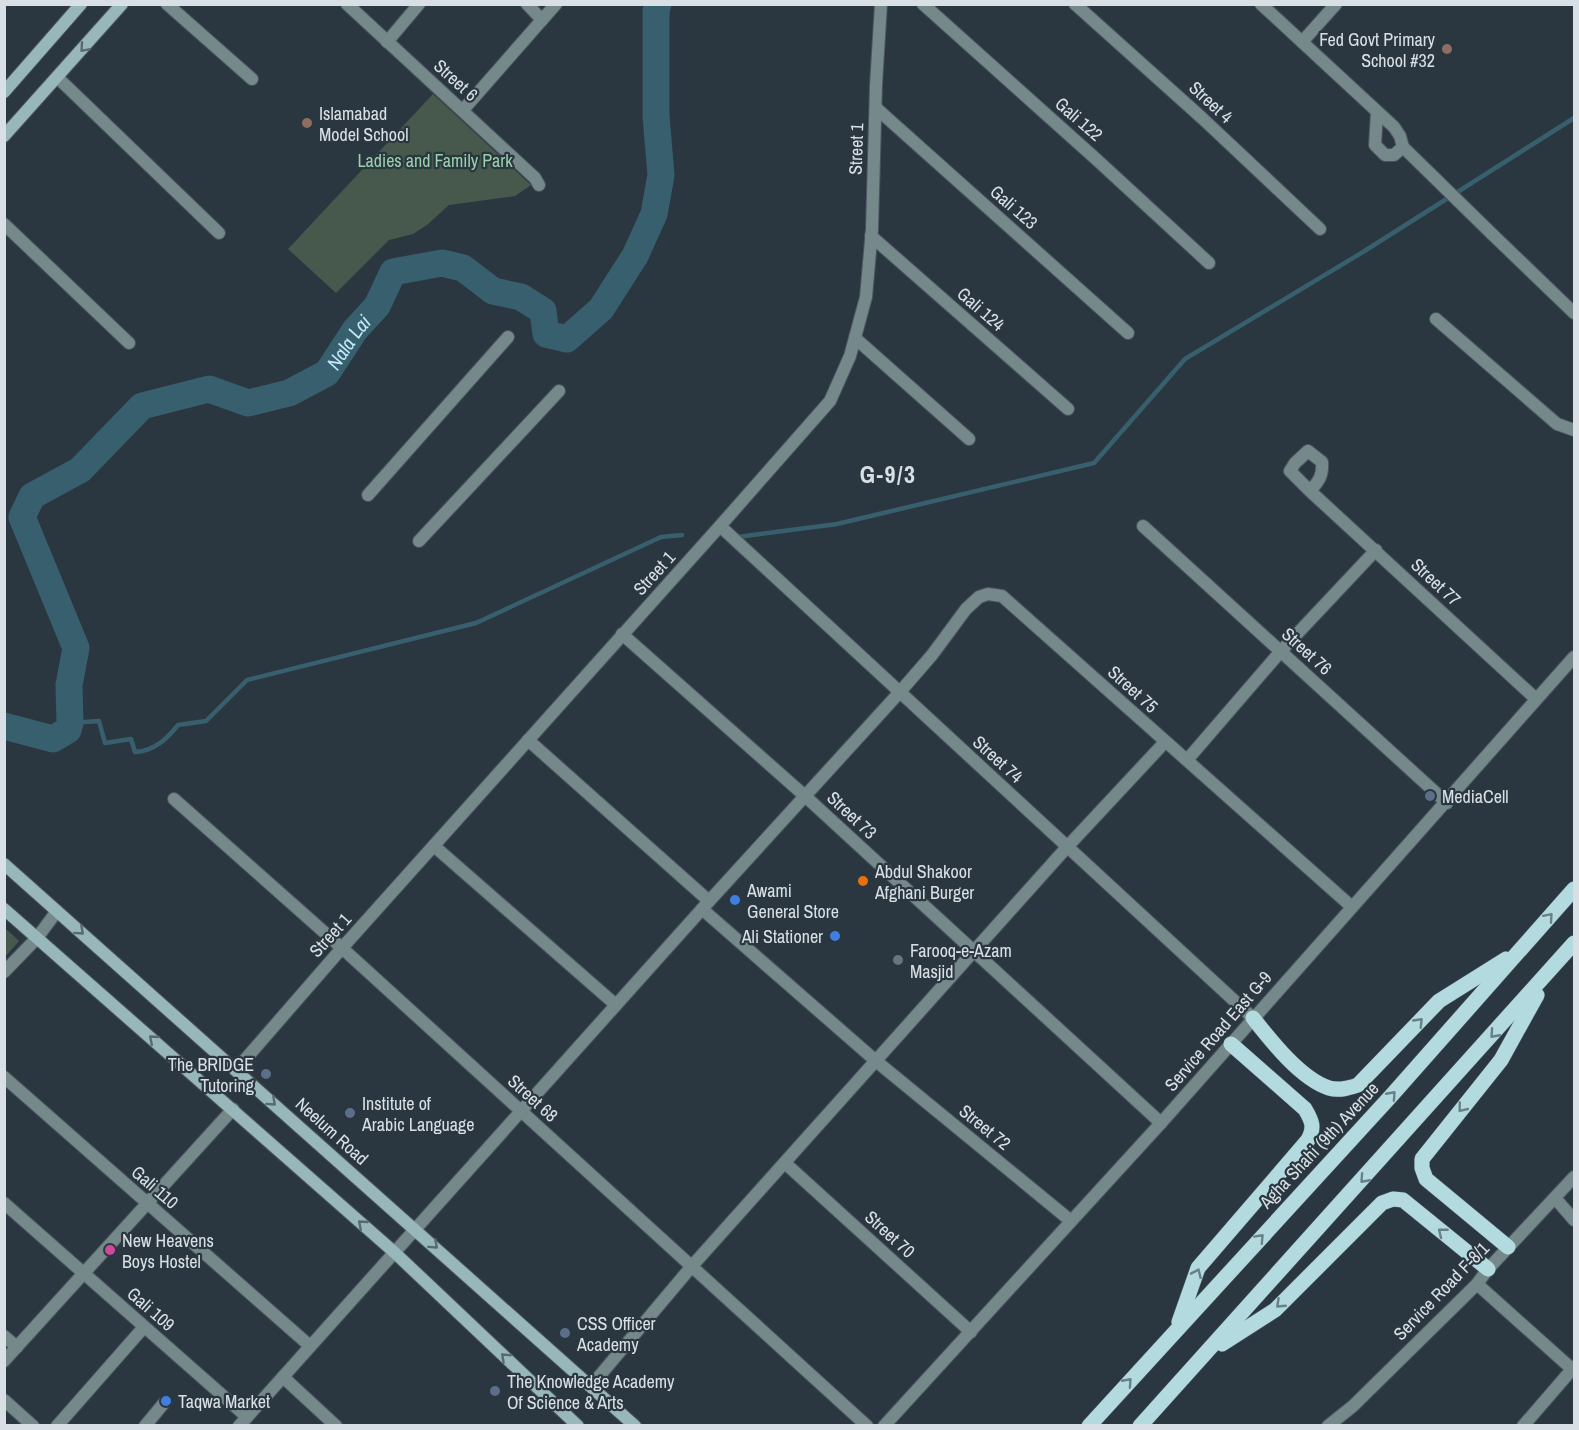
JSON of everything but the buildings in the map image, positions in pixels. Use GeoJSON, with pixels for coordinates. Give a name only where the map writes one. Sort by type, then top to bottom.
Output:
{"type":"FeatureCollection","features":[{"type":"Feature","properties":{"kind":"main road"},"geometry":{"type":"LineString","coordinates":[[4,92],[81,4]]}},
{"type":"Feature","properties":{"kind":"main road"},"geometry":{"type":"LineString","coordinates":[[4,136],[122,4]]}},
{"type":"Feature","properties":{"kind":"main road","name":"Neelum Road"},"geometry":{"type":"LineString","coordinates":[[4,864],[635,1425]]}},
{"type":"Feature","properties":{"kind":"main road","name":"Agha Shahi (9th) Avenue"},"geometry":{"type":"LineString","coordinates":[[1089,1425],[1391,1096],[1575,889]]}},
{"type":"Feature","properties":{"kind":"main road"},"geometry":{"type":"LineString","coordinates":[[4,909],[394,1252],[575,1424]]}},
{"type":"Feature","properties":{"kind":"main road"},"geometry":{"type":"LineString","coordinates":[[1140,1425],[1575,943]]}},
{"type":"Feature","properties":{"kind":"main road"},"geometry":{"type":"LineString","coordinates":[[1253,1018],[1278,1050],[1307,1076],[1330,1088],[1344,1089],[1358,1085],[1439,1001],[1521,949]]}},
{"type":"Feature","properties":{"kind":"main road"},"geometry":{"type":"LineString","coordinates":[[1508,1247],[1426,1179],[1422,1159],[1501,1060],[1550,971]]}},
{"type":"Feature","properties":{"kind":"main road"},"geometry":{"type":"LineString","coordinates":[[1177,1328],[1198,1268],[1312,1134],[1313,1123],[1305,1109],[1231,1044]]}},
{"type":"Feature","properties":{"kind":"main road"},"geometry":{"type":"LineString","coordinates":[[1205,1354],[1275,1310],[1382,1203],[1393,1199],[1403,1200],[1488,1269]]}},
{"type":"Feature","properties":{"kind":"street"},"geometry":{"type":"LineString","coordinates":[[167,4],[252,79]]}},
{"type":"Feature","properties":{"kind":"street","name":"Street 6"},"geometry":{"type":"LineString","coordinates":[[347,4],[463,110],[535,178],[539,185]]}},
{"type":"Feature","properties":{"kind":"street"},"geometry":{"type":"LineString","coordinates":[[387,42],[419,4]]}},
{"type":"Feature","properties":{"kind":"street"},"geometry":{"type":"LineString","coordinates":[[527,4],[542,20]]}},
{"type":"Feature","properties":{"kind":"street"},"geometry":{"type":"LineString","coordinates":[[463,110],[556,4]]}},
{"type":"Feature","properties":{"kind":"street","name":"Street 1"},"geometry":{"type":"LineString","coordinates":[[236,1070],[830,401],[850,356],[866,297],[871,236],[881,4]]}},
{"type":"Feature","properties":{"kind":"street","name":"Gali 122"},"geometry":{"type":"LineString","coordinates":[[923,4],[1209,263]]}},
{"type":"Feature","properties":{"kind":"street","name":"Street 4"},"geometry":{"type":"LineString","coordinates":[[1075,4],[1202,118],[1320,229]]}},
{"type":"Feature","properties":{"kind":"street"},"geometry":{"type":"LineString","coordinates":[[1261,4],[1394,127],[1403,147],[1575,313]]}},
{"type":"Feature","properties":{"kind":"street"},"geometry":{"type":"LineString","coordinates":[[1302,42],[1336,4]]}},
{"type":"Feature","properties":{"kind":"street"},"geometry":{"type":"LineString","coordinates":[[58,78],[219,233]]}},
{"type":"Feature","properties":{"kind":"street","name":"Gali 123"},"geometry":{"type":"LineString","coordinates":[[876,108],[1128,333]]}},
{"type":"Feature","properties":{"kind":"street"},"geometry":{"type":"LineString","coordinates":[[1377,112],[1375,145],[1385,155],[1394,155],[1403,147]]}},
{"type":"Feature","properties":{"kind":"street"},"geometry":{"type":"LineString","coordinates":[[4,224],[129,343]]}},
{"type":"Feature","properties":{"kind":"street","name":"Gali 124"},"geometry":{"type":"LineString","coordinates":[[871,236],[1068,409]]}},
{"type":"Feature","properties":{"kind":"street"},"geometry":{"type":"LineString","coordinates":[[1436,319],[1557,424],[1575,430]]}},
{"type":"Feature","properties":{"kind":"street"},"geometry":{"type":"LineString","coordinates":[[368,495],[508,337]]}},
{"type":"Feature","properties":{"kind":"street"},"geometry":{"type":"LineString","coordinates":[[855,338],[969,439]]}},
{"type":"Feature","properties":{"kind":"street"},"geometry":{"type":"LineString","coordinates":[[419,541],[559,391]]}},
{"type":"Feature","properties":{"kind":"street","name":"Street 77"},"geometry":{"type":"LineString","coordinates":[[1310,491],[1536,699]]}},
{"type":"Feature","properties":{"kind":"street","name":"Street 74"},"geometry":{"type":"LineString","coordinates":[[720,526],[1253,1018]]}},
{"type":"Feature","properties":{"kind":"street","name":"Street 76"},"geometry":{"type":"LineString","coordinates":[[1143,526],[1447,803]]}},
{"type":"Feature","properties":{"kind":"street"},"geometry":{"type":"LineString","coordinates":[[1187,760],[1281,651],[1376,550]]}},
{"type":"Feature","properties":{"kind":"street","name":"Street 75"},"geometry":{"type":"LineString","coordinates":[[243,1421],[414,1228],[899,693],[979,597],[988,594],[1002,596],[1352,907]]}},
{"type":"Feature","properties":{"kind":"street","name":"Street 73"},"geometry":{"type":"LineString","coordinates":[[622,634],[805,796],[1161,1123]]}},
{"type":"Feature","properties":{"kind":"street","name":"Service Road East G-9"},"geometry":{"type":"LineString","coordinates":[[884,1425],[1161,1123],[1575,657]]}},
{"type":"Feature","properties":{"kind":"street","name":"Street 72"},"geometry":{"type":"LineString","coordinates":[[528,740],[876,1061],[1071,1221]]}},
{"type":"Feature","properties":{"kind":"street"},"geometry":{"type":"LineString","coordinates":[[591,1386],[692,1266],[1068,846],[1165,742]]}},
{"type":"Feature","properties":{"kind":"street","name":"Street 68"},"geometry":{"type":"LineString","coordinates":[[174,800],[342,948],[867,1425]]}},
{"type":"Feature","properties":{"kind":"street"},"geometry":{"type":"LineString","coordinates":[[434,846],[616,1005]]}},
{"type":"Feature","properties":{"kind":"street"},"geometry":{"type":"LineString","coordinates":[[4,972],[37,938],[57,911]]}},
{"type":"Feature","properties":{"kind":"street","name":"Gali 110"},"geometry":{"type":"LineString","coordinates":[[4,1077],[310,1346]]}},
{"type":"Feature","properties":{"kind":"street"},"geometry":{"type":"LineString","coordinates":[[4,1361],[233,1109]]}},
{"type":"Feature","properties":{"kind":"street","name":"Street 70"},"geometry":{"type":"LineString","coordinates":[[785,1163],[971,1332]]}},
{"type":"Feature","properties":{"kind":"street","name":"Service Road F-8/1"},"geometry":{"type":"LineString","coordinates":[[1328,1425],[1353,1406],[1477,1284],[1508,1247],[1575,1177]]}},
{"type":"Feature","properties":{"kind":"street"},"geometry":{"type":"LineString","coordinates":[[1555,1198],[1575,1220]]}},
{"type":"Feature","properties":{"kind":"street","name":"Gali 109"},"geometry":{"type":"LineString","coordinates":[[4,1203],[144,1327],[243,1421]]}},
{"type":"Feature","properties":{"kind":"street"},"geometry":{"type":"LineString","coordinates":[[1477,1284],[1573,1368],[1523,1425]]}},
{"type":"Feature","properties":{"kind":"street"},"geometry":{"type":"LineString","coordinates":[[57,1425],[144,1327]]}},
{"type":"Feature","properties":{"kind":"street"},"geometry":{"type":"LineString","coordinates":[[4,1336],[17,1347]]}},
{"type":"Feature","properties":{"kind":"street"},"geometry":{"type":"LineString","coordinates":[[282,1377],[336,1425]]}},
{"type":"Feature","properties":{"kind":"street"},"geometry":{"type":"LineString","coordinates":[[4,1400],[33,1425]]}},
{"type":"Feature","properties":{"kind":"street"},"geometry":{"type":"LineString","coordinates":[[145,1425],[164,1403]]}},
{"type":"Feature","properties":{"kind":"green space","name":"Ladies and Family Park"},"geometry":{"type":"Polygon","coordinates":[[[433,94],[531,185],[515,196],[449,205],[413,234],[389,240],[336,293],[288,249],[433,94]]]}},
{"type":"Feature","properties":{"kind":"green space"},"geometry":{"type":"Polygon","coordinates":[[[5,928],[19,941],[5,957],[5,928]]]}},
{"type":"Feature","properties":{"kind":"waterway","name":"Nala Lai"},"geometry":{"type":"LineString","coordinates":[[4,726],[53,739],[68,730],[70,723],[69,685],[76,648],[22,517],[32,496],[80,470],[142,406],[209,389],[248,403],[289,393],[327,373],[355,330],[377,306],[393,272],[442,263],[463,268],[493,291],[521,297],[543,311],[546,334],[567,339],[601,309],[635,256],[654,214],[661,175],[656,116],[656,11],[658,4]]}},
{"type":"Feature","properties":{"kind":"waterway"},"geometry":{"type":"LineString","coordinates":[[738,537],[837,524],[1094,463],[1185,359],[1363,252],[1574,118]]}},
{"type":"Feature","properties":{"kind":"waterway"},"geometry":{"type":"LineString","coordinates":[[70,723],[99,721],[105,743],[131,739],[135,752],[142,751],[154,747],[178,725],[206,721],[247,680],[476,623],[661,537],[682,535]]}},
{"type":"Feature","properties":{"kind":"place","name":"Fed Govt Primary School #32"},"geometry":{"type":"Point","coordinates":[1447,49]}},
{"type":"Feature","properties":{"kind":"place","name":"Islamabad Model School"},"geometry":{"type":"Point","coordinates":[307,123]}},
{"type":"Feature","properties":{"kind":"place","name":"MediaCell"},"geometry":{"type":"Point","coordinates":[1430,796]}},
{"type":"Feature","properties":{"kind":"place","name":"Abdul Shakoor Afghani Burger"},"geometry":{"type":"Point","coordinates":[863,881]}},
{"type":"Feature","properties":{"kind":"place","name":"Awami General Store"},"geometry":{"type":"Point","coordinates":[735,900]}},
{"type":"Feature","properties":{"kind":"place","name":"Ali Stationer"},"geometry":{"type":"Point","coordinates":[835,936]}},
{"type":"Feature","properties":{"kind":"place","name":"Farooq-e-Azam Masjid"},"geometry":{"type":"Point","coordinates":[898,960]}},
{"type":"Feature","properties":{"kind":"place","name":"The BRIDGE Tutoring"},"geometry":{"type":"Point","coordinates":[266,1074]}},
{"type":"Feature","properties":{"kind":"place","name":"Institute of Arabic Language"},"geometry":{"type":"Point","coordinates":[350,1113]}},
{"type":"Feature","properties":{"kind":"place","name":"New Heavens Boys Hostel"},"geometry":{"type":"Point","coordinates":[110,1250]}},
{"type":"Feature","properties":{"kind":"place","name":"CSS Officer Academy"},"geometry":{"type":"Point","coordinates":[565,1333]}},
{"type":"Feature","properties":{"kind":"place","name":"The Knowledge Academy Of Science & Arts"},"geometry":{"type":"Point","coordinates":[495,1391]}},
{"type":"Feature","properties":{"kind":"place","name":"Taqwa Market"},"geometry":{"type":"Point","coordinates":[166,1401]}},
{"type":"Feature","properties":{"kind":"district","name":"G-9/3"},"geometry":{"type":"Point","coordinates":[888,474]}}]}
